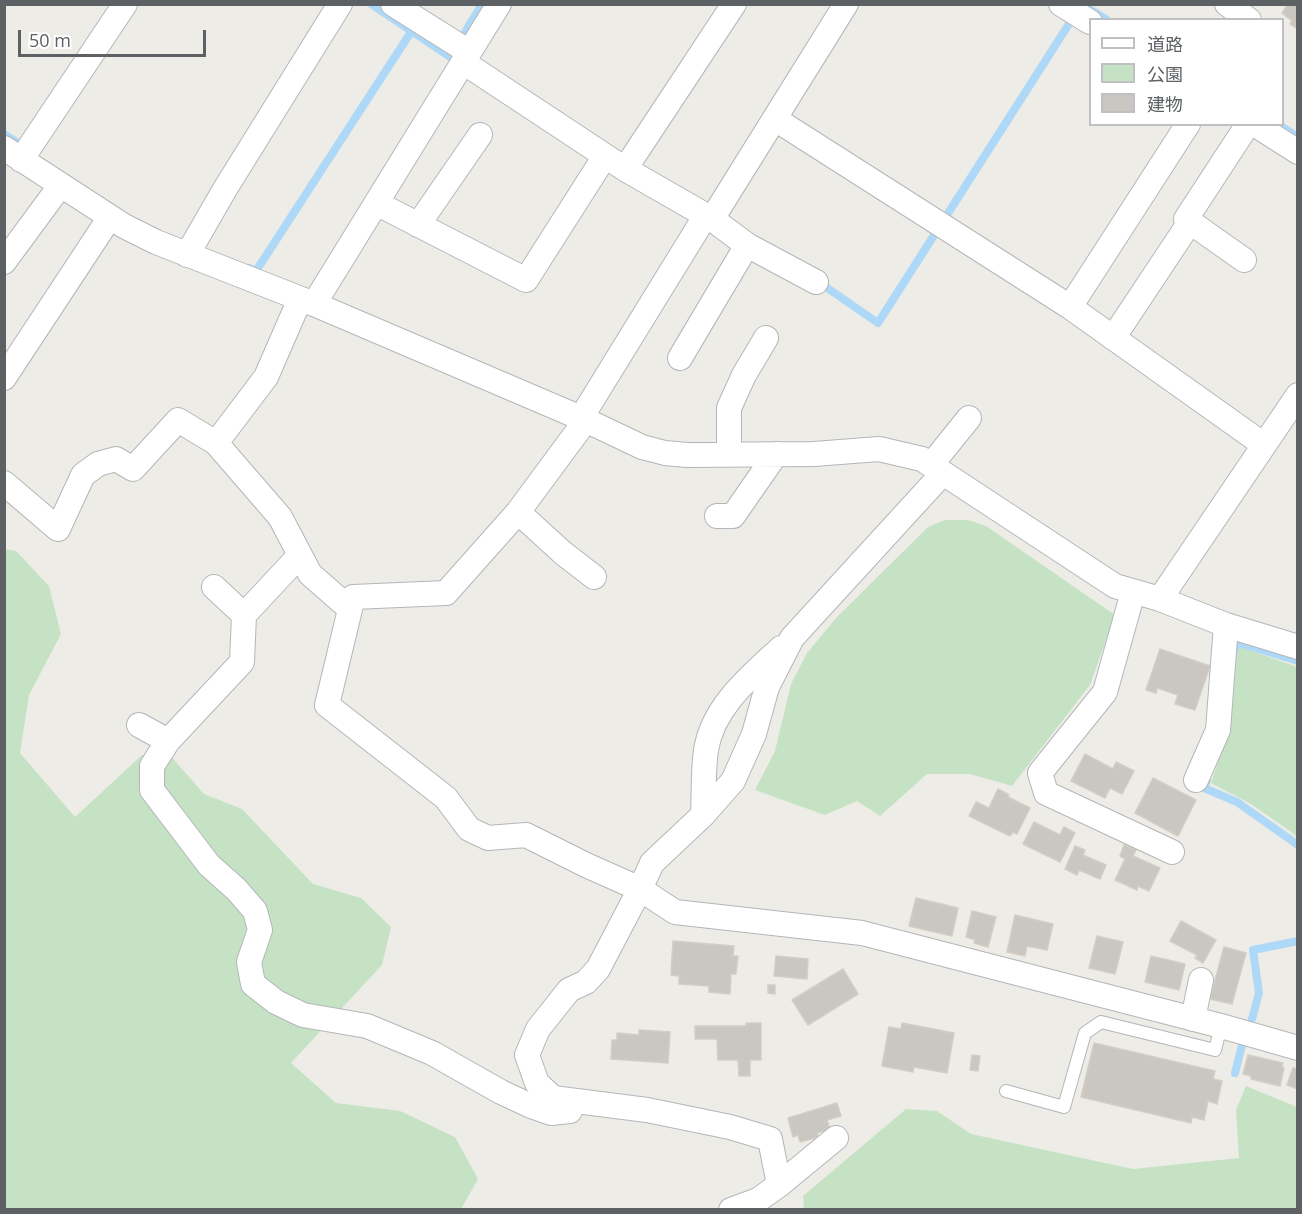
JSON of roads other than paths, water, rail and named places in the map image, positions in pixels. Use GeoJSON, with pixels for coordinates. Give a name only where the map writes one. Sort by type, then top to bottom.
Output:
{"type":"FeatureCollection","features":[{"type":"Feature","properties":{"kind":"street"},"geometry":{"type":"LineString","coordinates":[[125,4],[21,152],[60,186],[110,217],[156,242],[190,250],[583,419],[642,447],[665,453],[729,454],[879,449],[922,459],[1115,586],[1160,599],[1226,625],[1298,647]]}},
{"type":"Feature","properties":{"kind":"street"},"geometry":{"type":"LineString","coordinates":[[190,250],[225,189],[340,4]]}},
{"type":"Feature","properties":{"kind":"street"},"geometry":{"type":"LineString","coordinates":[[393,4],[462,51],[605,156],[713,215],[747,245],[816,282]]}},
{"type":"Feature","properties":{"kind":"street"},"geometry":{"type":"LineString","coordinates":[[216,443],[266,377],[307,302],[378,204],[462,51],[499,4]]}},
{"type":"Feature","properties":{"kind":"street"},"geometry":{"type":"LineString","coordinates":[[631,160],[734,4]]}},
{"type":"Feature","properties":{"kind":"street"},"geometry":{"type":"LineString","coordinates":[[846,4],[583,419],[518,513],[446,593],[352,597],[327,705],[446,798],[469,829],[488,838],[526,835],[586,866],[640,889],[675,912],[862,933],[1298,1048]]}},
{"type":"Feature","properties":{"kind":"street"},"geometry":{"type":"LineString","coordinates":[[1227,4],[1246,18]]}},
{"type":"Feature","properties":{"kind":"street"},"geometry":{"type":"LineString","coordinates":[[775,119],[1070,307],[1264,445]]}},
{"type":"Feature","properties":{"kind":"street"},"geometry":{"type":"LineString","coordinates":[[1070,307],[1187,126]]}},
{"type":"Feature","properties":{"kind":"street"},"geometry":{"type":"LineString","coordinates":[[1244,260],[1186,219],[1247,126]]}},
{"type":"Feature","properties":{"kind":"street"},"geometry":{"type":"LineString","coordinates":[[1257,126],[1298,152]]}},
{"type":"Feature","properties":{"kind":"street"},"geometry":{"type":"LineString","coordinates":[[418,225],[480,135]]}},
{"type":"Feature","properties":{"kind":"street"},"geometry":{"type":"LineString","coordinates":[[378,204],[526,280],[605,156]]}},
{"type":"Feature","properties":{"kind":"street"},"geometry":{"type":"LineString","coordinates":[[4,262],[60,186]]}},
{"type":"Feature","properties":{"kind":"street"},"geometry":{"type":"LineString","coordinates":[[4,378],[110,217]]}},
{"type":"Feature","properties":{"kind":"street"},"geometry":{"type":"LineString","coordinates":[[1113,338],[1190,222]]}},
{"type":"Feature","properties":{"kind":"street"},"geometry":{"type":"LineString","coordinates":[[680,358],[747,245]]}},
{"type":"Feature","properties":{"kind":"street"},"geometry":{"type":"LineString","coordinates":[[729,454],[729,408],[744,375],[766,338]]}},
{"type":"Feature","properties":{"kind":"street"},"geometry":{"type":"LineString","coordinates":[[1160,599],[1298,396]]}},
{"type":"Feature","properties":{"kind":"street"},"geometry":{"type":"LineString","coordinates":[[703,815],[706,748],[717,717],[741,684],[792,638],[937,469],[969,418]]}},
{"type":"Feature","properties":{"kind":"street"},"geometry":{"type":"LineString","coordinates":[[4,483],[58,529],[83,475],[98,464],[117,459],[133,469],[178,420],[216,443],[280,517],[310,574],[350,609]]}},
{"type":"Feature","properties":{"kind":"street"},"geometry":{"type":"LineString","coordinates":[[717,516],[733,516],[776,454]]}},
{"type":"Feature","properties":{"kind":"street"},"geometry":{"type":"LineString","coordinates":[[518,513],[594,577]]}},
{"type":"Feature","properties":{"kind":"street"},"geometry":{"type":"LineString","coordinates":[[300,555],[244,615],[242,662],[168,741],[152,766],[152,790],[208,865],[237,890],[255,911],[260,930],[249,962],[253,984],[276,1002],[303,1015],[367,1026],[432,1053],[511,1097],[551,1113],[624,1107]]}},
{"type":"Feature","properties":{"kind":"street"},"geometry":{"type":"LineString","coordinates":[[214,587],[244,615]]}},
{"type":"Feature","properties":{"kind":"street"},"geometry":{"type":"LineString","coordinates":[[1133,592],[1105,692],[1040,773],[1046,793],[1172,852]]}},
{"type":"Feature","properties":{"kind":"street"},"geometry":{"type":"LineString","coordinates":[[1196,780],[1218,730],[1226,625]]}},
{"type":"Feature","properties":{"kind":"street"},"geometry":{"type":"LineString","coordinates":[[779,1185],[770,1139],[730,1127],[647,1110],[553,1098],[537,1083],[526,1055],[538,1029],[569,990],[586,982],[598,969],[652,863],[703,815],[733,782],[754,734],[767,687],[792,638]]}},
{"type":"Feature","properties":{"kind":"street"},"geometry":{"type":"LineString","coordinates":[[139,724],[168,741]]}},
{"type":"Feature","properties":{"kind":"street"},"geometry":{"type":"LineString","coordinates":[[1193,1019],[1201,980]]}},
{"type":"Feature","properties":{"kind":"street"},"geometry":{"type":"LineString","coordinates":[[732,1209],[758,1200],[836,1138]]}},
{"type":"Feature","properties":{"kind":"lane"},"geometry":{"type":"LineString","coordinates":[[1006,1090],[1064,1107],[1085,1033],[1101,1022],[1215,1050],[1221,1026]]}},
{"type":"Feature","properties":{"kind":"waterway"},"geometry":{"type":"LineString","coordinates":[[371,4],[450,57],[482,4]]}},
{"type":"Feature","properties":{"kind":"waterway"},"geometry":{"type":"LineString","coordinates":[[1091,10],[1104,18]]}},
{"type":"Feature","properties":{"kind":"waterway"},"geometry":{"type":"LineString","coordinates":[[820,283],[878,323],[1074,16]]}},
{"type":"Feature","properties":{"kind":"waterway"},"geometry":{"type":"LineString","coordinates":[[249,268],[256,271],[411,32]]}},
{"type":"Feature","properties":{"kind":"waterway"},"geometry":{"type":"LineString","coordinates":[[1281,126],[1298,137]]}},
{"type":"Feature","properties":{"kind":"waterway"},"geometry":{"type":"LineString","coordinates":[[4,134],[18,143]]}},
{"type":"Feature","properties":{"kind":"waterway"},"geometry":{"type":"LineString","coordinates":[[1232,655],[1239,643],[1298,661]]}},
{"type":"Feature","properties":{"kind":"waterway"},"geometry":{"type":"LineString","coordinates":[[1207,780],[1204,788],[1237,802],[1298,845]]}},
{"type":"Feature","properties":{"kind":"waterway"},"geometry":{"type":"LineString","coordinates":[[1252,1019],[1259,993],[1253,950],[1298,941]]}},
{"type":"Feature","properties":{"kind":"waterway"},"geometry":{"type":"LineString","coordinates":[[1235,1073],[1242,1045]]}}]}
